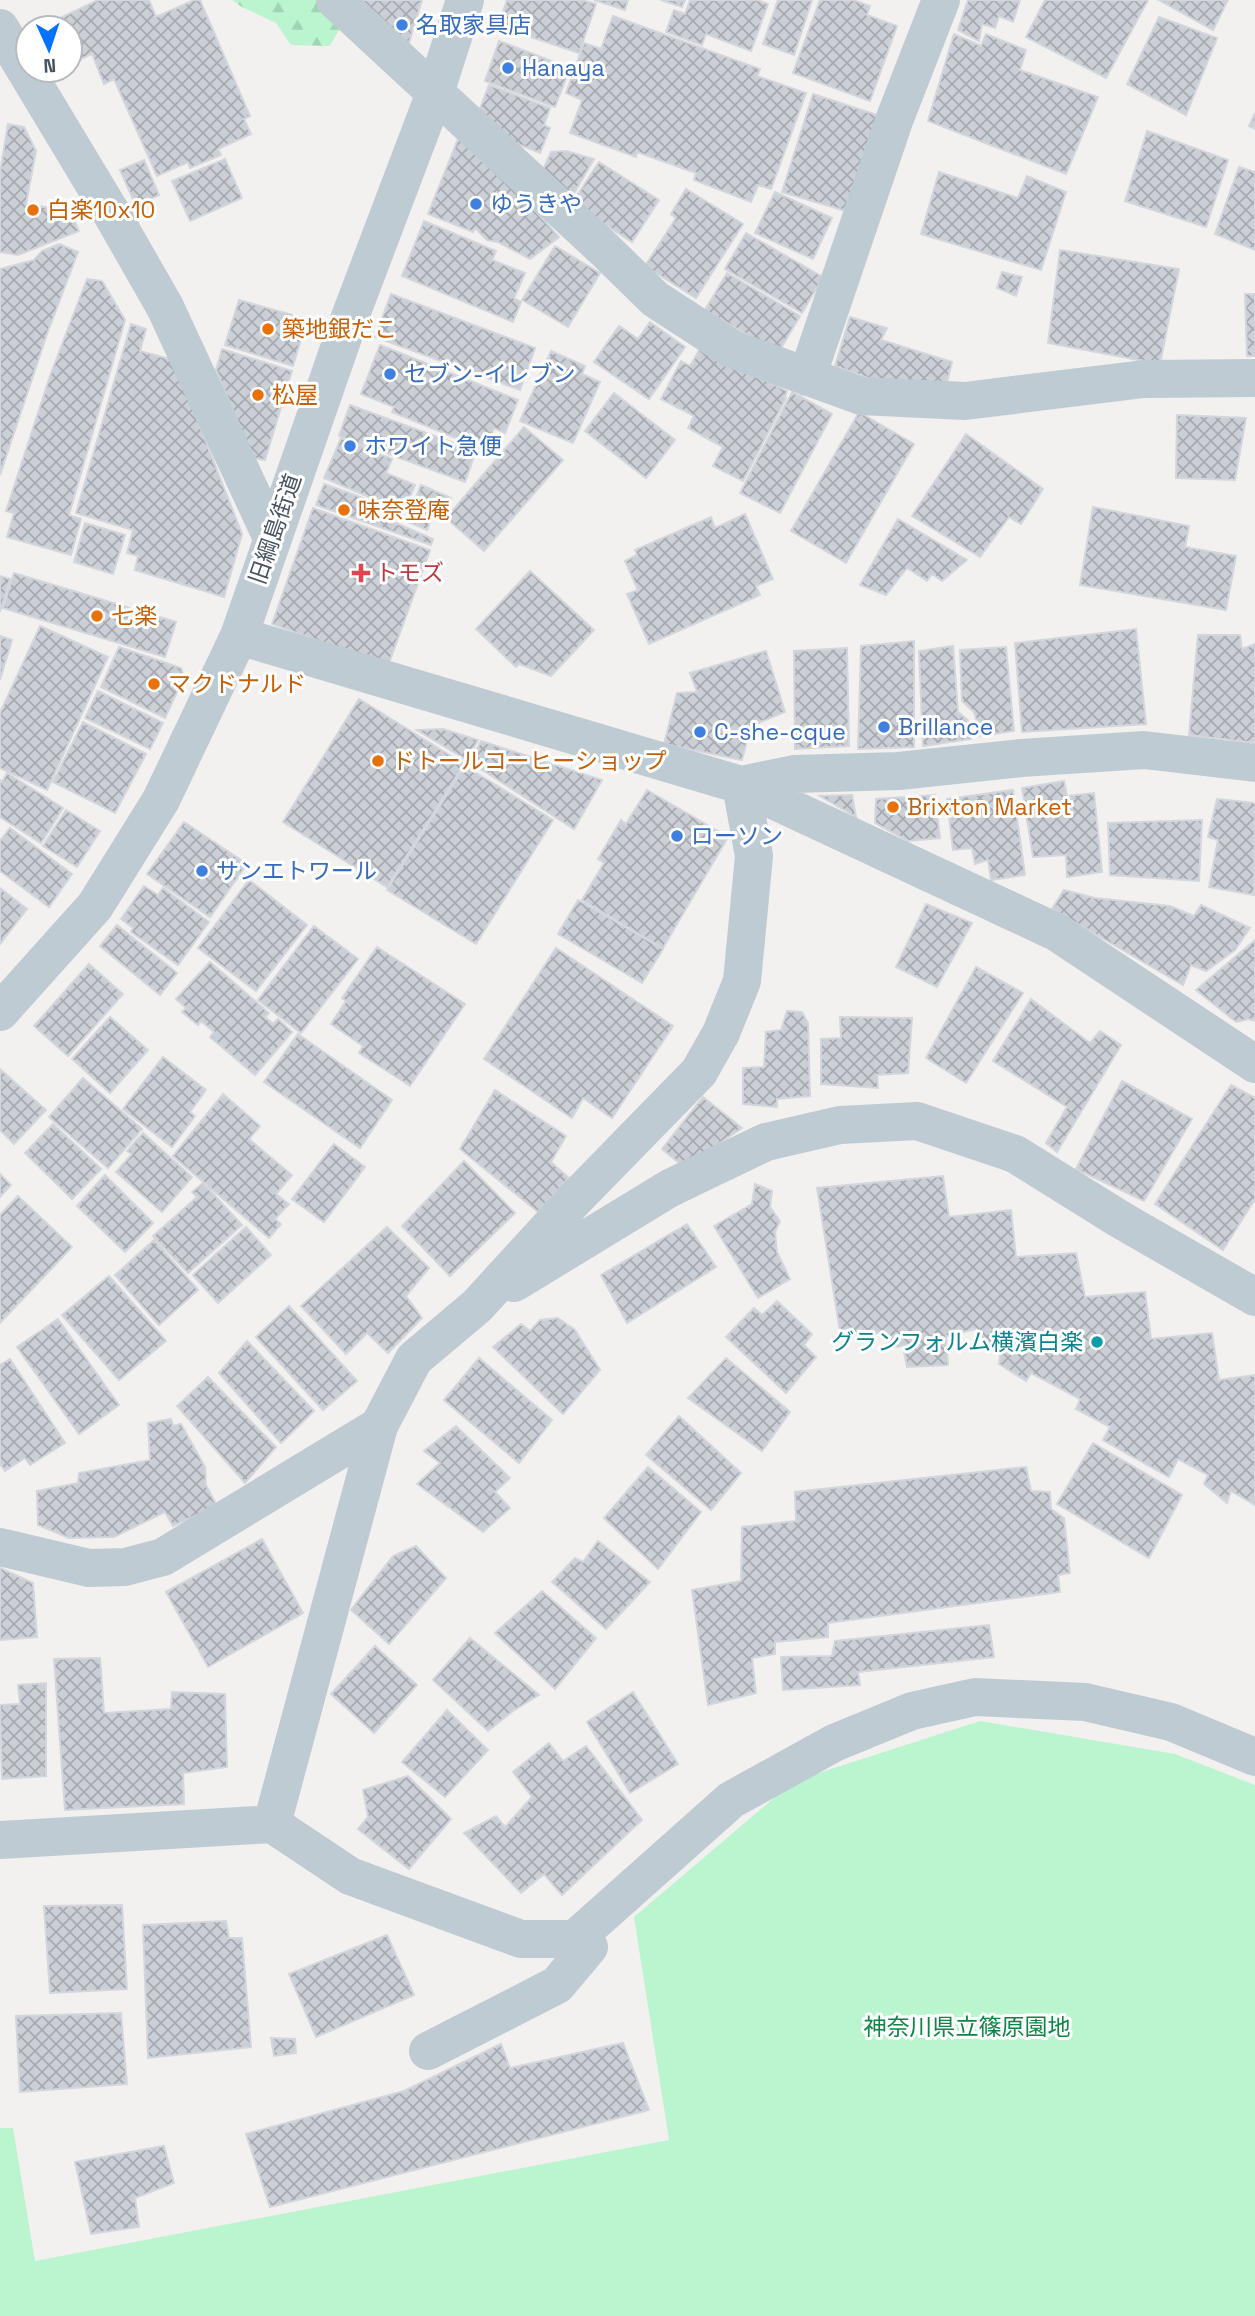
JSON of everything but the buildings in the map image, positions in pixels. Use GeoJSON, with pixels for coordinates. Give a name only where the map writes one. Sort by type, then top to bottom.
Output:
{"type":"FeatureCollection","features":[{"type":"Feature","properties":{"kind":"street"},"geometry":{"type":"LineString","coordinates":[[335,0],[655,299],[732,349],[861,396],[965,401],[1144,379],[1255,378]]}},
{"type":"Feature","properties":{"kind":"street","name":"旧綱島街道"},"geometry":{"type":"LineString","coordinates":[[0,1012],[95,906],[161,800],[239,636],[350,317],[435,93],[466,0]]}},
{"type":"Feature","properties":{"kind":"street"},"geometry":{"type":"LineString","coordinates":[[807,377],[895,118],[941,0]]}},
{"type":"Feature","properties":{"kind":"street"},"geometry":{"type":"LineString","coordinates":[[0,29],[110,209],[165,307],[272,538]]}},
{"type":"Feature","properties":{"kind":"street"},"geometry":{"type":"LineString","coordinates":[[239,636],[741,785],[1056,932],[1255,1064]]}},
{"type":"Feature","properties":{"kind":"street"},"geometry":{"type":"LineString","coordinates":[[741,785],[794,774],[899,771],[1021,758],[1144,750],[1255,763]]}},
{"type":"Feature","properties":{"kind":"street"},"geometry":{"type":"LineString","coordinates":[[272,1824],[380,1426],[414,1359],[477,1306],[575,1199],[699,1072],[722,1032],[743,981],[754,856],[741,785]]}},
{"type":"Feature","properties":{"kind":"street"},"geometry":{"type":"LineString","coordinates":[[477,1306],[670,1188],[766,1142],[840,1125],[917,1121],[1014,1154],[1121,1220],[1255,1297]]}},
{"type":"Feature","properties":{"kind":"street"},"geometry":{"type":"LineString","coordinates":[[0,1546],[89,1568],[125,1567],[163,1557],[380,1426]]}},
{"type":"Feature","properties":{"kind":"street"},"geometry":{"type":"LineString","coordinates":[[0,1840],[272,1824],[350,1876],[521,1939],[575,1939],[731,1800],[834,1743],[912,1711],[975,1697],[1085,1702],[1171,1722],[1255,1757]]}},
{"type":"Feature","properties":{"kind":"street"},"geometry":{"type":"LineString","coordinates":[[428,2051],[557,1985],[589,1947]]}},
{"type":"Feature","properties":{"kind":"green space"},"geometry":{"type":"Polygon","coordinates":[[[232,0],[331,0],[340,28],[330,46],[291,45],[276,23],[232,0]]]}},
{"type":"Feature","properties":{"kind":"green space","name":"神奈川県立篠原園地"},"geometry":{"type":"Polygon","coordinates":[[[980,1721],[1175,1754],[1255,1785],[1255,2316],[0,2316],[0,2128],[13,2128],[35,2261],[669,2140],[634,1917],[794,1781],[980,1721]]]}},
{"type":"Feature","properties":{"kind":"place","name":"名取家具店"},"geometry":{"type":"Point","coordinates":[402,25]}},
{"type":"Feature","properties":{"kind":"place","name":"Hanaya"},"geometry":{"type":"Point","coordinates":[508,68]}},
{"type":"Feature","properties":{"kind":"place","name":"ゆうきや"},"geometry":{"type":"Point","coordinates":[476,204]}},
{"type":"Feature","properties":{"kind":"place","name":"白楽10x10"},"geometry":{"type":"Point","coordinates":[33,210]}},
{"type":"Feature","properties":{"kind":"place","name":"築地銀だこ"},"geometry":{"type":"Point","coordinates":[268,329]}},
{"type":"Feature","properties":{"kind":"place","name":"セブン-イレブン"},"geometry":{"type":"Point","coordinates":[390,374]}},
{"type":"Feature","properties":{"kind":"place","name":"松屋"},"geometry":{"type":"Point","coordinates":[258,395]}},
{"type":"Feature","properties":{"kind":"place","name":"ホワイト急便"},"geometry":{"type":"Point","coordinates":[350,446]}},
{"type":"Feature","properties":{"kind":"place","name":"味奈登庵"},"geometry":{"type":"Point","coordinates":[344,510]}},
{"type":"Feature","properties":{"kind":"place","name":"トモズ"},"geometry":{"type":"Point","coordinates":[361,573]}},
{"type":"Feature","properties":{"kind":"place","name":"七楽"},"geometry":{"type":"Point","coordinates":[97,616]}},
{"type":"Feature","properties":{"kind":"place","name":"マクドナルド"},"geometry":{"type":"Point","coordinates":[154,684]}},
{"type":"Feature","properties":{"kind":"place","name":"Brillance"},"geometry":{"type":"Point","coordinates":[884,727]}},
{"type":"Feature","properties":{"kind":"place","name":"C-she-cque"},"geometry":{"type":"Point","coordinates":[700,732]}},
{"type":"Feature","properties":{"kind":"place","name":"ドトールコーヒーショップ"},"geometry":{"type":"Point","coordinates":[378,761]}},
{"type":"Feature","properties":{"kind":"place","name":"Brixton Market"},"geometry":{"type":"Point","coordinates":[893,807]}},
{"type":"Feature","properties":{"kind":"place","name":"ローソン"},"geometry":{"type":"Point","coordinates":[677,836]}},
{"type":"Feature","properties":{"kind":"place","name":"サンエトワール"},"geometry":{"type":"Point","coordinates":[202,871]}},
{"type":"Feature","properties":{"kind":"place","name":"グランフォルム横濱白楽"},"geometry":{"type":"Point","coordinates":[1097,1342]}}]}
